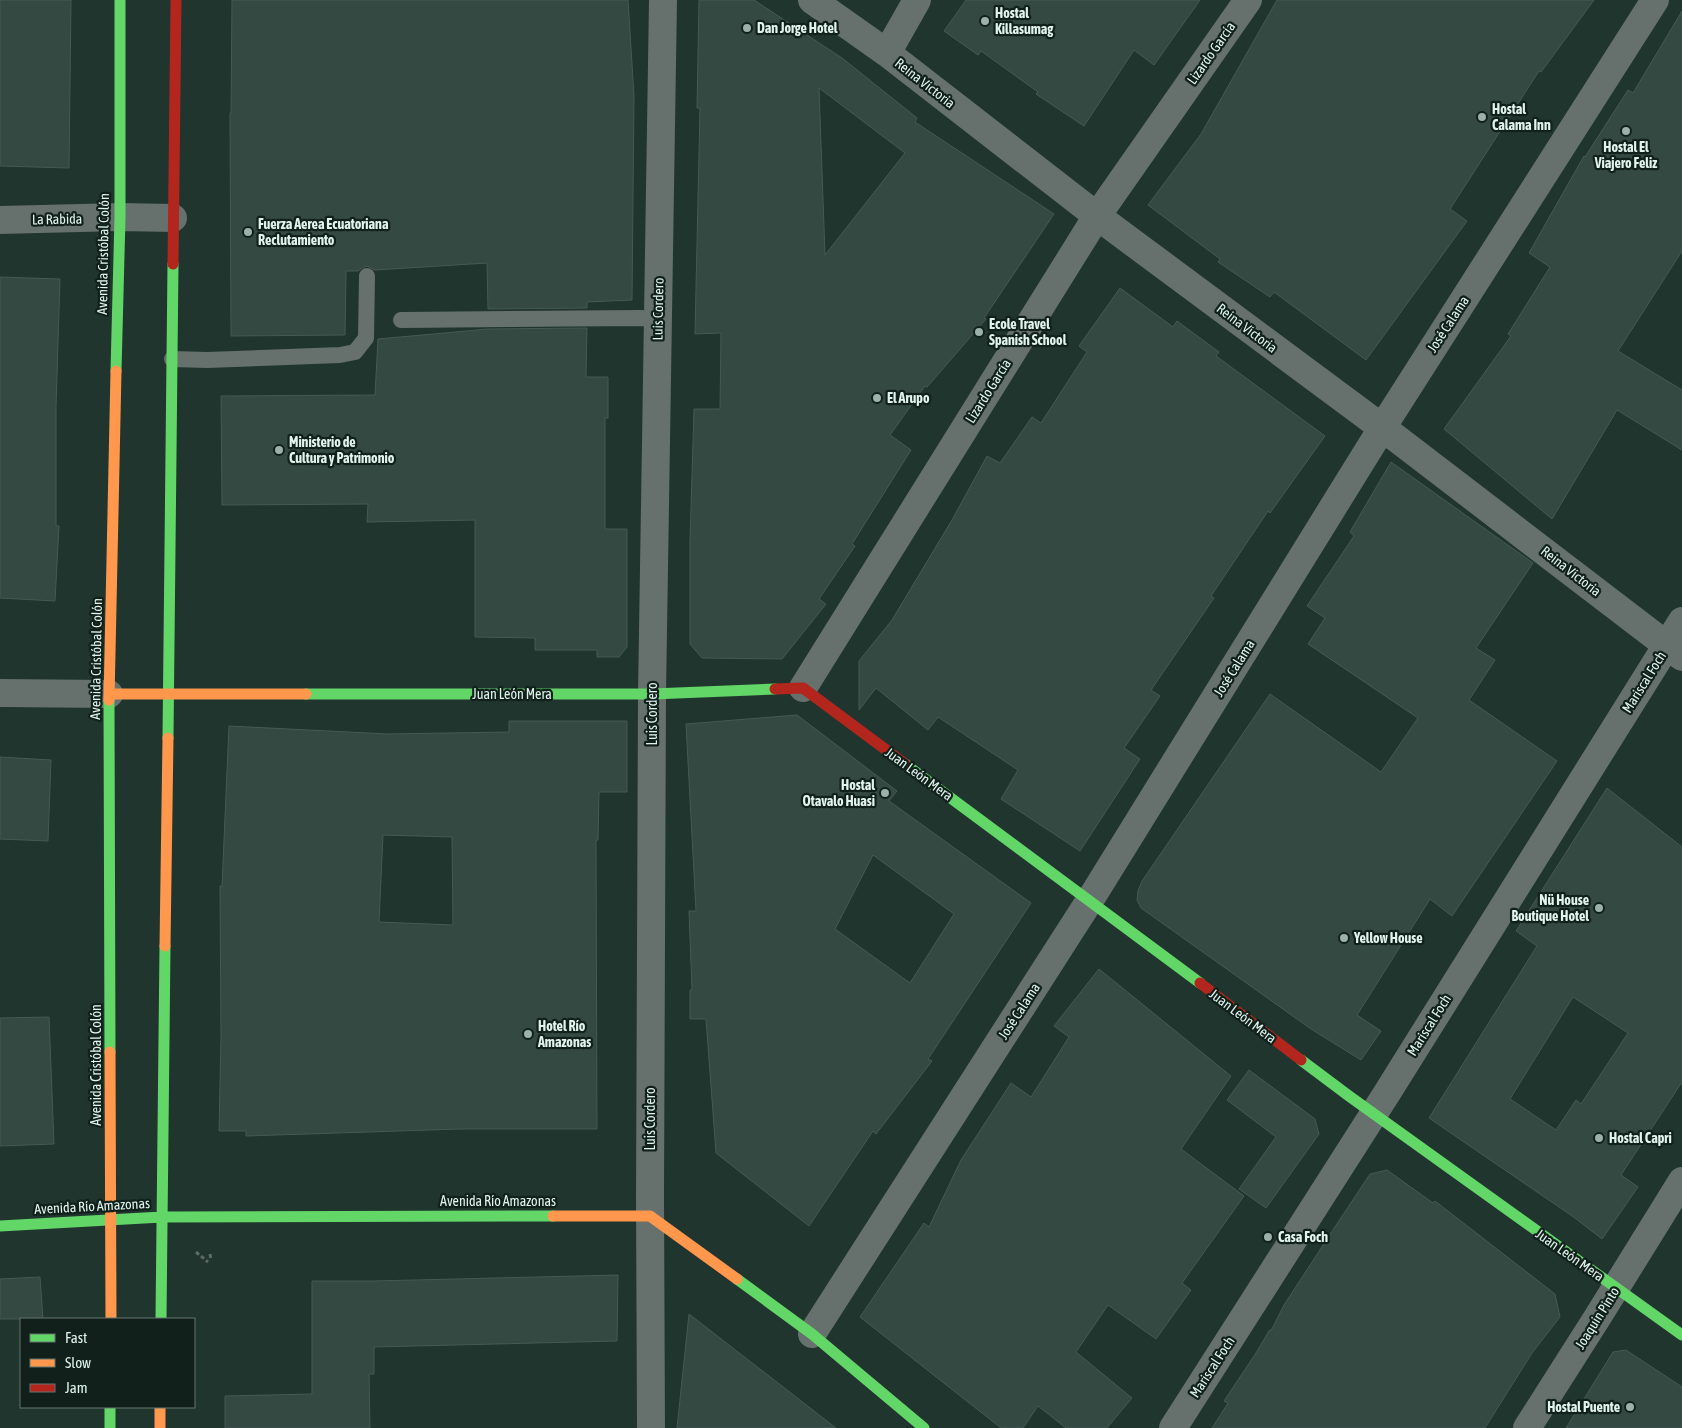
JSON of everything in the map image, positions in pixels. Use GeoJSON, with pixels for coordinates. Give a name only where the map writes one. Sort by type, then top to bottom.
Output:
{"type":"FeatureCollection","features":[{"type":"Feature","properties":{"kind":"street","name":"Avenida Cristóbal Colón"},"geometry":{"type":"LineString","coordinates":[[111,1318],[109,694],[120,217],[120,0]]}},
{"type":"Feature","properties":{"kind":"street"},"geometry":{"type":"LineString","coordinates":[[161,1318],[176,0]]}},
{"type":"Feature","properties":{"kind":"street","name":"Luis Cordero"},"geometry":{"type":"LineString","coordinates":[[651,1428],[652,694],[663,0]]}},
{"type":"Feature","properties":{"kind":"street","name":"Reina Victoria"},"geometry":{"type":"LineString","coordinates":[[812,0],[886,53],[1097,216],[1382,428],[1675,651]]}},
{"type":"Feature","properties":{"kind":"street"},"geometry":{"type":"LineString","coordinates":[[886,53],[917,0]]}},
{"type":"Feature","properties":{"kind":"street","name":"Lizardo García"},"geometry":{"type":"LineString","coordinates":[[803,688],[1097,216],[1248,0]]}},
{"type":"Feature","properties":{"kind":"street","name":"José Calama"},"geometry":{"type":"LineString","coordinates":[[812,1334],[1090,900],[1382,428],[1655,0]]}},
{"type":"Feature","properties":{"kind":"street","name":"La Rabida"},"geometry":{"type":"LineString","coordinates":[[0,220],[120,217],[174,218]]}},
{"type":"Feature","properties":{"kind":"street","name":"Mariscal Foch"},"geometry":{"type":"LineString","coordinates":[[1173,1428],[1373,1114],[1675,651],[1682,621]]}},
{"type":"Feature","properties":{"kind":"street","name":"Juan León Mera"},"geometry":{"type":"LineString","coordinates":[[0,693],[168,695],[652,694],[803,688],[1090,900],[1373,1114],[1682,1335]]}},
{"type":"Feature","properties":{"kind":"street","name":"Joaquin Pinto"},"geometry":{"type":"LineString","coordinates":[[1526,1428],[1682,1181]]}},
{"type":"Feature","properties":{"kind":"street"},"geometry":{"type":"LineString","coordinates":[[650,1216],[812,1334],[924,1428]]}},
{"type":"Feature","properties":{"kind":"street","name":"Avenida Río Amazonas"},"geometry":{"type":"LineString","coordinates":[[0,1226],[162,1217],[650,1216]]}},
{"type":"Feature","properties":{"kind":"street"},"geometry":{"type":"LineString","coordinates":[[110,1408],[110,1428]]}},
{"type":"Feature","properties":{"kind":"street"},"geometry":{"type":"LineString","coordinates":[[160,1408],[160,1428]]}},
{"type":"Feature","properties":{"kind":"lane"},"geometry":{"type":"LineString","coordinates":[[172,359],[207,360],[340,355],[355,352],[366,338],[367,276]]}},
{"type":"Feature","properties":{"kind":"lane"},"geometry":{"type":"LineString","coordinates":[[401,320],[658,319]]}},
{"type":"Feature","properties":{"kind":"path"},"geometry":{"type":"LineString","coordinates":[[195,1252],[209,1261],[210,1254]]}},
{"type":"Feature","properties":{"kind":"building"},"geometry":{"type":"Polygon","coordinates":[[[0,0],[71,0],[69,168],[0,166],[0,0]]]}},
{"type":"Feature","properties":{"kind":"building"},"geometry":{"type":"Polygon","coordinates":[[[232,0],[628,0],[634,96],[632,300],[587,302],[587,308],[488,309],[487,263],[375,270],[367,266],[358,271],[346,271],[345,335],[231,336],[230,113],[232,0]]]}},
{"type":"Feature","properties":{"kind":"building"},"geometry":{"type":"Polygon","coordinates":[[[699,0],[754,0],[842,58],[917,118],[915,122],[1054,214],[984,318],[986,319],[927,387],[925,386],[890,435],[911,450],[852,544],[855,546],[819,599],[826,604],[782,659],[702,658],[690,644],[690,541],[694,409],[720,409],[721,333],[695,334],[700,108],[697,108],[699,0]],[[819,88],[825,255],[905,153],[819,88]]]}},
{"type":"Feature","properties":{"kind":"building"},"geometry":{"type":"Polygon","coordinates":[[[966,0],[1200,0],[1154,65],[1134,50],[1084,126],[1036,94],[1038,92],[981,51],[978,55],[944,31],[966,0]]]}},
{"type":"Feature","properties":{"kind":"building"},"geometry":{"type":"Polygon","coordinates":[[[1277,0],[1594,0],[1541,72],[1539,71],[1450,209],[1467,221],[1366,360],[1274,292],[1270,297],[1218,262],[1220,259],[1148,205],[1201,134],[1277,0]]]}},
{"type":"Feature","properties":{"kind":"building"},"geometry":{"type":"Polygon","coordinates":[[[1682,11],[1682,251],[1618,351],[1682,390],[1682,450],[1617,410],[1552,519],[1444,429],[1511,336],[1508,334],[1550,267],[1529,253],[1584,156],[1628,90],[1633,93],[1682,11]]]}},
{"type":"Feature","properties":{"kind":"building"},"geometry":{"type":"Polygon","coordinates":[[[0,277],[60,279],[56,407],[56,526],[59,526],[55,601],[0,598],[0,277]]]}},
{"type":"Feature","properties":{"kind":"building"},"geometry":{"type":"Polygon","coordinates":[[[1120,288],[1173,327],[1177,321],[1219,352],[1216,356],[1325,436],[1270,513],[1268,511],[1211,596],[1214,598],[1151,690],[1160,696],[1124,748],[1140,759],[1080,851],[1001,799],[1018,770],[938,717],[928,730],[876,688],[859,710],[859,661],[892,620],[952,520],[987,456],[1000,463],[1032,417],[1041,423],[1087,352],[1079,346],[1120,288]]]}},
{"type":"Feature","properties":{"kind":"building"},"geometry":{"type":"Polygon","coordinates":[[[587,328],[586,377],[608,377],[608,418],[605,418],[605,529],[627,529],[627,647],[619,657],[597,657],[597,650],[535,650],[535,638],[475,637],[475,520],[367,522],[368,504],[222,505],[221,396],[375,395],[378,339],[488,329],[587,328]]]}},
{"type":"Feature","properties":{"kind":"building"},"geometry":{"type":"Polygon","coordinates":[[[1391,462],[1533,563],[1476,648],[1495,660],[1469,700],[1557,761],[1452,916],[1430,899],[1357,1015],[1381,1031],[1361,1060],[1311,1029],[1141,908],[1137,900],[1142,881],[1270,694],[1381,772],[1418,718],[1308,644],[1325,618],[1307,606],[1354,536],[1350,532],[1391,462]]]}},
{"type":"Feature","properties":{"kind":"building"},"geometry":{"type":"Polygon","coordinates":[[[797,715],[897,791],[889,801],[1031,903],[928,1059],[932,1061],[876,1134],[873,1131],[809,1226],[716,1153],[706,1019],[690,1019],[690,990],[692,990],[689,911],[696,911],[686,724],[797,715]],[[873,855],[835,929],[910,983],[954,914],[873,855]]]}},
{"type":"Feature","properties":{"kind":"building"},"geometry":{"type":"Polygon","coordinates":[[[509,721],[627,721],[627,792],[599,792],[598,840],[596,840],[597,1129],[460,1129],[246,1136],[246,1131],[219,1131],[221,1037],[220,886],[222,886],[229,726],[388,734],[509,732],[509,721]],[[383,835],[379,922],[453,925],[452,837],[383,835]]]}},
{"type":"Feature","properties":{"kind":"building"},"geometry":{"type":"Polygon","coordinates":[[[0,757],[51,760],[48,841],[0,839],[0,757]]]}},
{"type":"Feature","properties":{"kind":"building"},"geometry":{"type":"Polygon","coordinates":[[[1607,788],[1682,847],[1682,1082],[1621,1175],[1638,1187],[1602,1239],[1575,1218],[1429,1118],[1537,946],[1516,931],[1607,788]],[[1573,997],[1510,1099],[1556,1130],[1576,1100],[1581,1104],[1628,1033],[1573,997]]]}},
{"type":"Feature","properties":{"kind":"building"},"geometry":{"type":"Polygon","coordinates":[[[1099,969],[1231,1076],[1181,1149],[1244,1196],[1182,1283],[1191,1290],[1156,1339],[1108,1305],[1076,1352],[1132,1398],[1107,1428],[1066,1428],[1038,1406],[1023,1428],[1001,1428],[860,1317],[924,1223],[929,1227],[961,1160],[1011,1083],[1031,1097],[1069,1037],[1054,1026],[1099,969]]]}},
{"type":"Feature","properties":{"kind":"building"},"geometry":{"type":"Polygon","coordinates":[[[49,1017],[54,1144],[0,1146],[0,1018],[49,1017]]]}},
{"type":"Feature","properties":{"kind":"building"},"geometry":{"type":"Polygon","coordinates":[[[1249,1070],[1315,1119],[1319,1134],[1266,1208],[1239,1189],[1276,1137],[1227,1100],[1249,1070]]]}},
{"type":"Feature","properties":{"kind":"building"},"geometry":{"type":"Polygon","coordinates":[[[1387,1170],[1433,1203],[1435,1201],[1555,1294],[1560,1317],[1532,1353],[1485,1428],[1212,1428],[1228,1403],[1224,1401],[1370,1174],[1387,1170]]]}},
{"type":"Feature","properties":{"kind":"building"},"geometry":{"type":"Polygon","coordinates":[[[618,1275],[617,1341],[374,1347],[374,1374],[369,1374],[370,1428],[225,1428],[225,1396],[312,1394],[312,1281],[618,1275]]]}},
{"type":"Feature","properties":{"kind":"building"},"geometry":{"type":"Polygon","coordinates":[[[40,1277],[43,1318],[0,1319],[0,1279],[40,1277]]]}},
{"type":"Feature","properties":{"kind":"building"},"geometry":{"type":"Polygon","coordinates":[[[689,1314],[836,1428],[677,1428],[689,1314]]]}},
{"type":"Feature","properties":{"kind":"building","name":"Hostal Puente"},"geometry":{"type":"Polygon","coordinates":[[[1626,1350],[1682,1387],[1682,1428],[1566,1428],[1613,1352],[1626,1350]]]}},
{"type":"Feature","properties":{"kind":"traffic: fast"},"geometry":{"type":"LineString","coordinates":[[116,371],[120,217],[120,0]]}},
{"type":"Feature","properties":{"kind":"traffic: fast"},"geometry":{"type":"LineString","coordinates":[[168,738],[173,264]]}},
{"type":"Feature","properties":{"kind":"traffic: fast"},"geometry":{"type":"LineString","coordinates":[[306,694],[652,694],[775,689]]}},
{"type":"Feature","properties":{"kind":"traffic: fast"},"geometry":{"type":"LineString","coordinates":[[109,700],[110,1052]]}},
{"type":"Feature","properties":{"kind":"traffic: fast"},"geometry":{"type":"LineString","coordinates":[[905,764],[1200,983]]}},
{"type":"Feature","properties":{"kind":"traffic: fast"},"geometry":{"type":"LineString","coordinates":[[161,1318],[165,946]]}},
{"type":"Feature","properties":{"kind":"traffic: fast"},"geometry":{"type":"LineString","coordinates":[[1301,1060],[1682,1335]]}},
{"type":"Feature","properties":{"kind":"traffic: fast"},"geometry":{"type":"LineString","coordinates":[[0,1226],[162,1217],[553,1216]]}},
{"type":"Feature","properties":{"kind":"traffic: fast"},"geometry":{"type":"LineString","coordinates":[[737,1279],[812,1334],[924,1428]]}},
{"type":"Feature","properties":{"kind":"traffic: fast"},"geometry":{"type":"LineString","coordinates":[[110,1408],[110,1428]]}},
{"type":"Feature","properties":{"kind":"traffic: slow"},"geometry":{"type":"LineString","coordinates":[[109,700],[116,371]]}},
{"type":"Feature","properties":{"kind":"traffic: slow"},"geometry":{"type":"LineString","coordinates":[[109,694],[306,694]]}},
{"type":"Feature","properties":{"kind":"traffic: slow"},"geometry":{"type":"LineString","coordinates":[[165,946],[168,738]]}},
{"type":"Feature","properties":{"kind":"traffic: slow"},"geometry":{"type":"LineString","coordinates":[[110,1052],[111,1318]]}},
{"type":"Feature","properties":{"kind":"traffic: slow"},"geometry":{"type":"LineString","coordinates":[[553,1216],[650,1216],[737,1279]]}},
{"type":"Feature","properties":{"kind":"traffic: slow"},"geometry":{"type":"LineString","coordinates":[[160,1408],[160,1428]]}},
{"type":"Feature","properties":{"kind":"traffic: jam"},"geometry":{"type":"LineString","coordinates":[[173,264],[176,0]]}},
{"type":"Feature","properties":{"kind":"traffic: jam"},"geometry":{"type":"LineString","coordinates":[[775,689],[803,688],[905,764]]}},
{"type":"Feature","properties":{"kind":"traffic: jam"},"geometry":{"type":"LineString","coordinates":[[1200,983],[1301,1060]]}},
{"type":"Feature","properties":{"kind":"place","name":"Hostal Killasumag"},"geometry":{"type":"Point","coordinates":[985,21]}},
{"type":"Feature","properties":{"kind":"place","name":"Dan Jorge Hotel"},"geometry":{"type":"Point","coordinates":[747,28]}},
{"type":"Feature","properties":{"kind":"place","name":"Hostal Calama Inn"},"geometry":{"type":"Point","coordinates":[1482,117]}},
{"type":"Feature","properties":{"kind":"place","name":"Hostal El Viajero Feliz"},"geometry":{"type":"Point","coordinates":[1626,131]}},
{"type":"Feature","properties":{"kind":"place","name":"Fuerza Aerea Ecuatoriana Reclutamiento"},"geometry":{"type":"Point","coordinates":[248,232]}},
{"type":"Feature","properties":{"kind":"place","name":"Ecole Travel Spanish School"},"geometry":{"type":"Point","coordinates":[979,332]}},
{"type":"Feature","properties":{"kind":"place","name":"El Arupo"},"geometry":{"type":"Point","coordinates":[877,398]}},
{"type":"Feature","properties":{"kind":"place","name":"Ministerio de Cultura y Patrimonio"},"geometry":{"type":"Point","coordinates":[279,450]}},
{"type":"Feature","properties":{"kind":"place","name":"Hostal Otavalo Huasi"},"geometry":{"type":"Point","coordinates":[885,793]}},
{"type":"Feature","properties":{"kind":"place","name":"Nü House Boutique Hotel"},"geometry":{"type":"Point","coordinates":[1599,908]}},
{"type":"Feature","properties":{"kind":"place","name":"Yellow House"},"geometry":{"type":"Point","coordinates":[1344,938]}},
{"type":"Feature","properties":{"kind":"place","name":"Hotel Río Amazonas"},"geometry":{"type":"Point","coordinates":[528,1034]}},
{"type":"Feature","properties":{"kind":"place","name":"Hostal Capri"},"geometry":{"type":"Point","coordinates":[1599,1138]}},
{"type":"Feature","properties":{"kind":"place","name":"Casa Foch"},"geometry":{"type":"Point","coordinates":[1268,1237]}},
{"type":"Feature","properties":{"kind":"place","name":"Hostal Puente"},"geometry":{"type":"Point","coordinates":[1630,1407]}}]}
